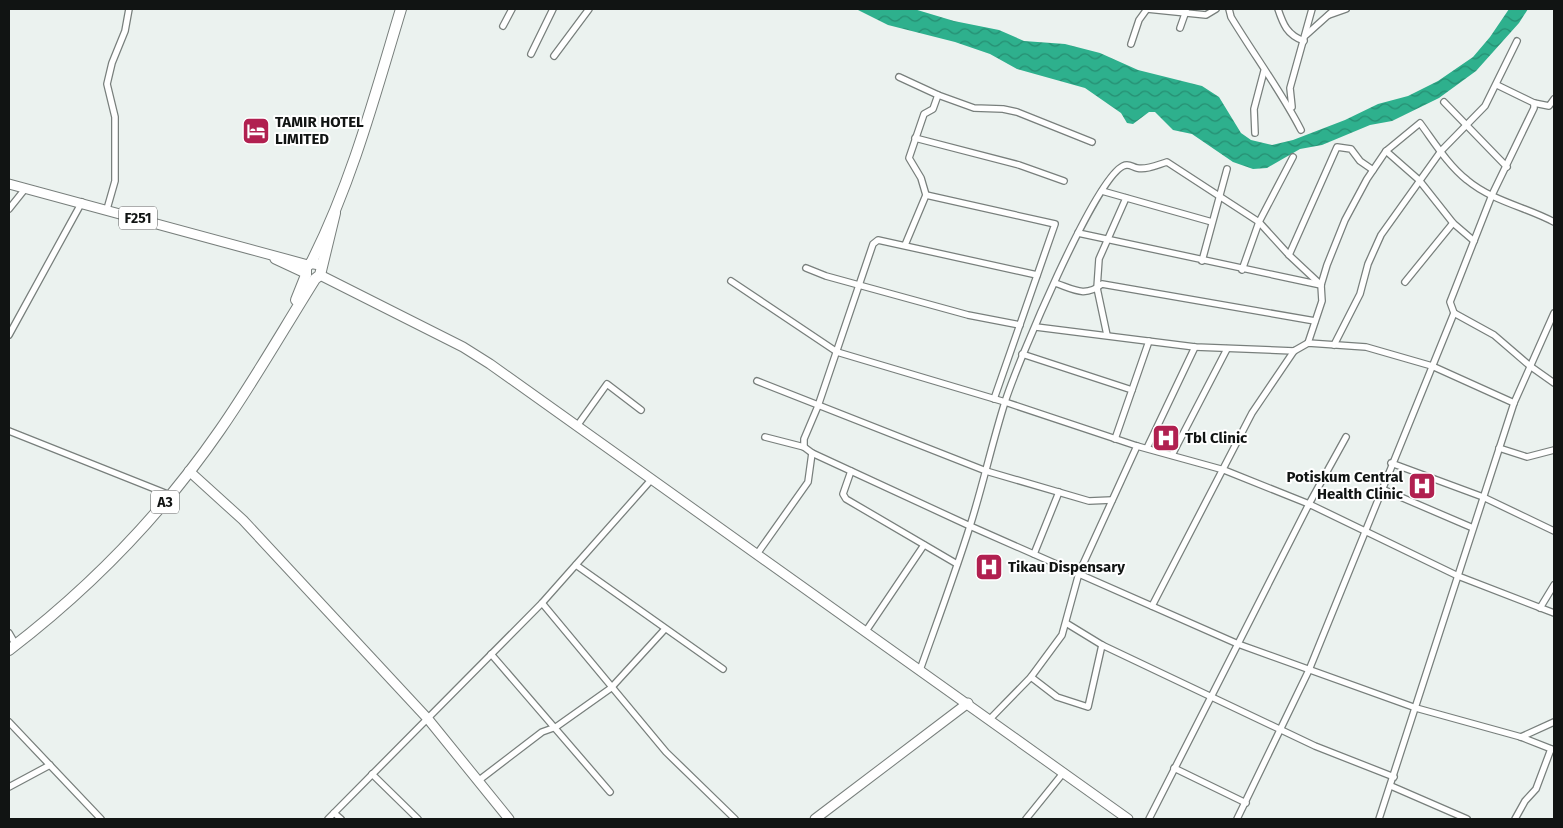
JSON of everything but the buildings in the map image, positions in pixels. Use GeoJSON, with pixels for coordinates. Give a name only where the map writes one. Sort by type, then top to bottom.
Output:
{"type":"FeatureCollection","features":[{"type":"Feature","properties":{"kind":"highway","name":"A3"},"geometry":{"type":"LineString","coordinates":[[12,648],[70,601],[102,571],[170,495],[246,391],[287,324],[336,213],[365,127],[401,9]]}},
{"type":"Feature","properties":{"kind":"main road","name":"F251"},"geometry":{"type":"LineString","coordinates":[[9,184],[82,202],[266,254],[312,271]]}},
{"type":"Feature","properties":{"kind":"main road"},"geometry":{"type":"LineString","coordinates":[[312,271],[463,347],[968,703],[1128,819]]}},
{"type":"Feature","properties":{"kind":"main road"},"geometry":{"type":"LineString","coordinates":[[189,471],[243,520],[428,719],[509,819]]}},
{"type":"Feature","properties":{"kind":"main road"},"geometry":{"type":"LineString","coordinates":[[815,819],[968,703]]}},
{"type":"Feature","properties":{"kind":"street"},"geometry":{"type":"LineString","coordinates":[[107,210],[115,181],[114,117],[107,84],[112,63],[125,31],[129,9]]}},
{"type":"Feature","properties":{"kind":"street"},"geometry":{"type":"LineString","coordinates":[[503,26],[512,9]]}},
{"type":"Feature","properties":{"kind":"street"},"geometry":{"type":"LineString","coordinates":[[531,54],[553,9]]}},
{"type":"Feature","properties":{"kind":"street"},"geometry":{"type":"LineString","coordinates":[[554,56],[588,9]]}},
{"type":"Feature","properties":{"kind":"street"},"geometry":{"type":"LineString","coordinates":[[1131,44],[1139,20],[1147,9],[1186,11],[1206,15],[1216,9]]}},
{"type":"Feature","properties":{"kind":"street"},"geometry":{"type":"LineString","coordinates":[[1229,9],[1231,17],[1264,71],[1281,93],[1301,130]]}},
{"type":"Feature","properties":{"kind":"street"},"geometry":{"type":"LineString","coordinates":[[1278,9],[1285,28],[1296,38],[1304,41]]}},
{"type":"Feature","properties":{"kind":"street"},"geometry":{"type":"LineString","coordinates":[[1293,114],[1290,88],[1312,9]]}},
{"type":"Feature","properties":{"kind":"street"},"geometry":{"type":"LineString","coordinates":[[1306,35],[1335,9]]}},
{"type":"Feature","properties":{"kind":"street"},"geometry":{"type":"LineString","coordinates":[[1325,17],[1346,9]]}},
{"type":"Feature","properties":{"kind":"street"},"geometry":{"type":"LineString","coordinates":[[1180,28],[1186,11]]}},
{"type":"Feature","properties":{"kind":"street"},"geometry":{"type":"LineString","coordinates":[[1334,344],[1360,294],[1373,250],[1419,180],[1441,151],[1485,106],[1517,41]]}},
{"type":"Feature","properties":{"kind":"street"},"geometry":{"type":"LineString","coordinates":[[1255,133],[1254,109],[1264,71]]}},
{"type":"Feature","properties":{"kind":"street"},"geometry":{"type":"LineString","coordinates":[[899,78],[938,96],[974,108],[1003,109],[1017,112],[1092,142]]}},
{"type":"Feature","properties":{"kind":"street"},"geometry":{"type":"LineString","coordinates":[[1497,85],[1534,103],[1549,106],[1554,99]]}},
{"type":"Feature","properties":{"kind":"street"},"geometry":{"type":"LineString","coordinates":[[905,245],[926,195],[921,178],[909,158],[924,114],[932,109],[938,96]]}},
{"type":"Feature","properties":{"kind":"street"},"geometry":{"type":"LineString","coordinates":[[1444,102],[1507,167]]}},
{"type":"Feature","properties":{"kind":"street"},"geometry":{"type":"LineString","coordinates":[[1534,103],[1534,108],[1492,196],[1450,302],[1454,313],[1494,334],[1530,366],[1554,383]]}},
{"type":"Feature","properties":{"kind":"street"},"geometry":{"type":"LineString","coordinates":[[1321,285],[1345,220],[1373,170],[1386,151],[1420,123],[1441,151],[1467,180],[1492,196],[1540,214],[1554,222]]}},
{"type":"Feature","properties":{"kind":"street"},"geometry":{"type":"LineString","coordinates":[[916,138],[1019,165],[1064,181]]}},
{"type":"Feature","properties":{"kind":"street"},"geometry":{"type":"LineString","coordinates":[[1289,255],[1337,147],[1350,149],[1360,161],[1373,170]]}},
{"type":"Feature","properties":{"kind":"street"},"geometry":{"type":"LineString","coordinates":[[1386,151],[1419,180],[1453,223],[1474,241]]}},
{"type":"Feature","properties":{"kind":"street"},"geometry":{"type":"LineString","coordinates":[[1242,270],[1260,222],[1293,157]]}},
{"type":"Feature","properties":{"kind":"street"},"geometry":{"type":"LineString","coordinates":[[920,670],[970,526],[1005,402],[1022,354],[1078,233],[1102,191],[1122,166],[1129,164],[1138,168],[1151,167],[1167,162],[1260,222],[1289,255],[1321,285],[1323,293],[1308,343]]}},
{"type":"Feature","properties":{"kind":"street"},"geometry":{"type":"LineString","coordinates":[[1202,261],[1227,169]]}},
{"type":"Feature","properties":{"kind":"street"},"geometry":{"type":"LineString","coordinates":[[9,209],[25,189]]}},
{"type":"Feature","properties":{"kind":"street"},"geometry":{"type":"LineString","coordinates":[[1102,191],[1212,222]]}},
{"type":"Feature","properties":{"kind":"street"},"geometry":{"type":"LineString","coordinates":[[926,195],[1055,224],[994,399]]}},
{"type":"Feature","properties":{"kind":"street"},"geometry":{"type":"LineString","coordinates":[[1107,335],[1097,288],[1099,259],[1126,198]]}},
{"type":"Feature","properties":{"kind":"street"},"geometry":{"type":"LineString","coordinates":[[9,336],[82,202]]}},
{"type":"Feature","properties":{"kind":"street"},"geometry":{"type":"LineString","coordinates":[[1405,282],[1453,223]]}},
{"type":"Feature","properties":{"kind":"street"},"geometry":{"type":"LineString","coordinates":[[1078,233],[1242,270],[1321,285]]}},
{"type":"Feature","properties":{"kind":"street"},"geometry":{"type":"LineString","coordinates":[[804,447],[804,439],[818,406],[873,244],[878,240],[1037,275]]}},
{"type":"Feature","properties":{"kind":"street"},"geometry":{"type":"LineString","coordinates":[[806,268],[860,286],[968,315],[1020,325]]}},
{"type":"Feature","properties":{"kind":"street"},"geometry":{"type":"LineString","coordinates":[[731,281],[837,352],[1005,402],[1137,446],[1224,470],[1309,504],[1458,576],[1554,613]]}},
{"type":"Feature","properties":{"kind":"street"},"geometry":{"type":"LineString","coordinates":[[1055,283],[1083,292],[1093,292],[1102,284],[1315,321]]}},
{"type":"Feature","properties":{"kind":"street"},"geometry":{"type":"LineString","coordinates":[[1237,819],[1310,670],[1366,532],[1391,464],[1454,313]]}},
{"type":"Feature","properties":{"kind":"street"},"geometry":{"type":"LineString","coordinates":[[1379,819],[1514,403],[1554,313]]}},
{"type":"Feature","properties":{"kind":"street"},"geometry":{"type":"LineString","coordinates":[[1036,327],[1195,348],[1294,351]]}},
{"type":"Feature","properties":{"kind":"street"},"geometry":{"type":"LineString","coordinates":[[1115,439],[1149,341]]}},
{"type":"Feature","properties":{"kind":"street"},"geometry":{"type":"LineString","coordinates":[[1152,606],[1252,413],[1294,351],[1308,343],[1366,347],[1432,366],[1514,403]]}},
{"type":"Feature","properties":{"kind":"street"},"geometry":{"type":"LineString","coordinates":[[1147,448],[1195,348]]}},
{"type":"Feature","properties":{"kind":"street"},"geometry":{"type":"LineString","coordinates":[[1172,456],[1227,349]]}},
{"type":"Feature","properties":{"kind":"street"},"geometry":{"type":"LineString","coordinates":[[1022,354],[1132,390]]}},
{"type":"Feature","properties":{"kind":"street"},"geometry":{"type":"LineString","coordinates":[[757,381],[986,471],[1089,501],[1112,500]]}},
{"type":"Feature","properties":{"kind":"street"},"geometry":{"type":"LineString","coordinates":[[577,426],[607,384],[641,410]]}},
{"type":"Feature","properties":{"kind":"street"},"geometry":{"type":"LineString","coordinates":[[9,431],[170,495]]}},
{"type":"Feature","properties":{"kind":"street"},"geometry":{"type":"LineString","coordinates":[[765,437],[804,447],[812,453],[970,526],[1238,644],[1416,708],[1521,737],[1553,750],[1536,789],[1524,801],[1515,819]]}},
{"type":"Feature","properties":{"kind":"street"},"geometry":{"type":"LineString","coordinates":[[1149,819],[1309,504],[1346,437]]}},
{"type":"Feature","properties":{"kind":"street"},"geometry":{"type":"LineString","coordinates":[[990,719],[1031,677],[1055,646],[1066,623],[1080,574],[1137,446]]}},
{"type":"Feature","properties":{"kind":"street"},"geometry":{"type":"LineString","coordinates":[[1499,448],[1527,457],[1554,450]]}},
{"type":"Feature","properties":{"kind":"street"},"geometry":{"type":"LineString","coordinates":[[757,554],[808,482],[812,453]]}},
{"type":"Feature","properties":{"kind":"street"},"geometry":{"type":"LineString","coordinates":[[1391,464],[1483,497],[1554,531]]}},
{"type":"Feature","properties":{"kind":"street"},"geometry":{"type":"LineString","coordinates":[[851,471],[843,494],[846,499],[957,564]]}},
{"type":"Feature","properties":{"kind":"street"},"geometry":{"type":"LineString","coordinates":[[328,819],[542,603],[651,480]]}},
{"type":"Feature","properties":{"kind":"street"},"geometry":{"type":"LineString","coordinates":[[1382,489],[1473,528]]}},
{"type":"Feature","properties":{"kind":"street"},"geometry":{"type":"LineString","coordinates":[[1034,554],[1059,492]]}},
{"type":"Feature","properties":{"kind":"street"},"geometry":{"type":"LineString","coordinates":[[866,632],[924,546]]}},
{"type":"Feature","properties":{"kind":"street"},"geometry":{"type":"LineString","coordinates":[[576,566],[723,670]]}},
{"type":"Feature","properties":{"kind":"street"},"geometry":{"type":"LineString","coordinates":[[1540,608],[1554,585]]}},
{"type":"Feature","properties":{"kind":"street"},"geometry":{"type":"LineString","coordinates":[[542,603],[666,752],[735,819]]}},
{"type":"Feature","properties":{"kind":"street"},"geometry":{"type":"LineString","coordinates":[[1066,623],[1102,645],[1315,746],[1394,777]]}},
{"type":"Feature","properties":{"kind":"street"},"geometry":{"type":"LineString","coordinates":[[478,781],[542,732],[556,727],[611,688],[665,629]]}},
{"type":"Feature","properties":{"kind":"street"},"geometry":{"type":"LineString","coordinates":[[9,633],[12,648]]}},
{"type":"Feature","properties":{"kind":"street"},"geometry":{"type":"LineString","coordinates":[[1031,677],[1057,697],[1088,707],[1102,645]]}},
{"type":"Feature","properties":{"kind":"street"},"geometry":{"type":"LineString","coordinates":[[491,654],[556,727],[610,792]]}},
{"type":"Feature","properties":{"kind":"street"},"geometry":{"type":"LineString","coordinates":[[9,722],[97,818]]}},
{"type":"Feature","properties":{"kind":"street"},"geometry":{"type":"LineString","coordinates":[[1521,737],[1554,722]]}},
{"type":"Feature","properties":{"kind":"street"},"geometry":{"type":"LineString","coordinates":[[9,787],[50,765]]}},
{"type":"Feature","properties":{"kind":"street"},"geometry":{"type":"LineString","coordinates":[[1174,768],[1246,803]]}},
{"type":"Feature","properties":{"kind":"street"},"geometry":{"type":"LineString","coordinates":[[1026,819],[1064,772]]}},
{"type":"Feature","properties":{"kind":"street"},"geometry":{"type":"LineString","coordinates":[[372,774],[418,819]]}},
{"type":"Feature","properties":{"kind":"street"},"geometry":{"type":"LineString","coordinates":[[1391,786],[1467,819]]}},
{"type":"Feature","properties":{"kind":"street"},"geometry":{"type":"LineString","coordinates":[[334,813],[341,819]]}},
{"type":"Feature","properties":{"kind":"water"},"geometry":{"type":"Polygon","coordinates":[[[856,9],[914,9],[954,21],[999,30],[1024,41],[1065,44],[1100,53],[1138,70],[1202,86],[1219,97],[1241,133],[1251,140],[1272,145],[1293,140],[1345,120],[1378,104],[1408,96],[1438,81],[1473,57],[1490,37],[1509,9],[1528,9],[1519,23],[1476,71],[1439,98],[1392,121],[1370,125],[1322,145],[1300,149],[1267,168],[1253,169],[1233,162],[1192,134],[1173,130],[1155,112],[1149,112],[1133,124],[1127,123],[1121,113],[1085,88],[1017,69],[990,54],[955,42],[888,25],[856,9]]]}},
{"type":"Feature","properties":{"kind":"place","name":"TAMIR HOTEL LIMITED"},"geometry":{"type":"Point","coordinates":[256,131]}},
{"type":"Feature","properties":{"kind":"place","name":"Tbl Clinic"},"geometry":{"type":"Point","coordinates":[1166,438]}},
{"type":"Feature","properties":{"kind":"place","name":"Potiskum Central Health Clinic"},"geometry":{"type":"Point","coordinates":[1422,486]}},
{"type":"Feature","properties":{"kind":"place","name":"Tikau Dispensary"},"geometry":{"type":"Point","coordinates":[989,567]}}]}
